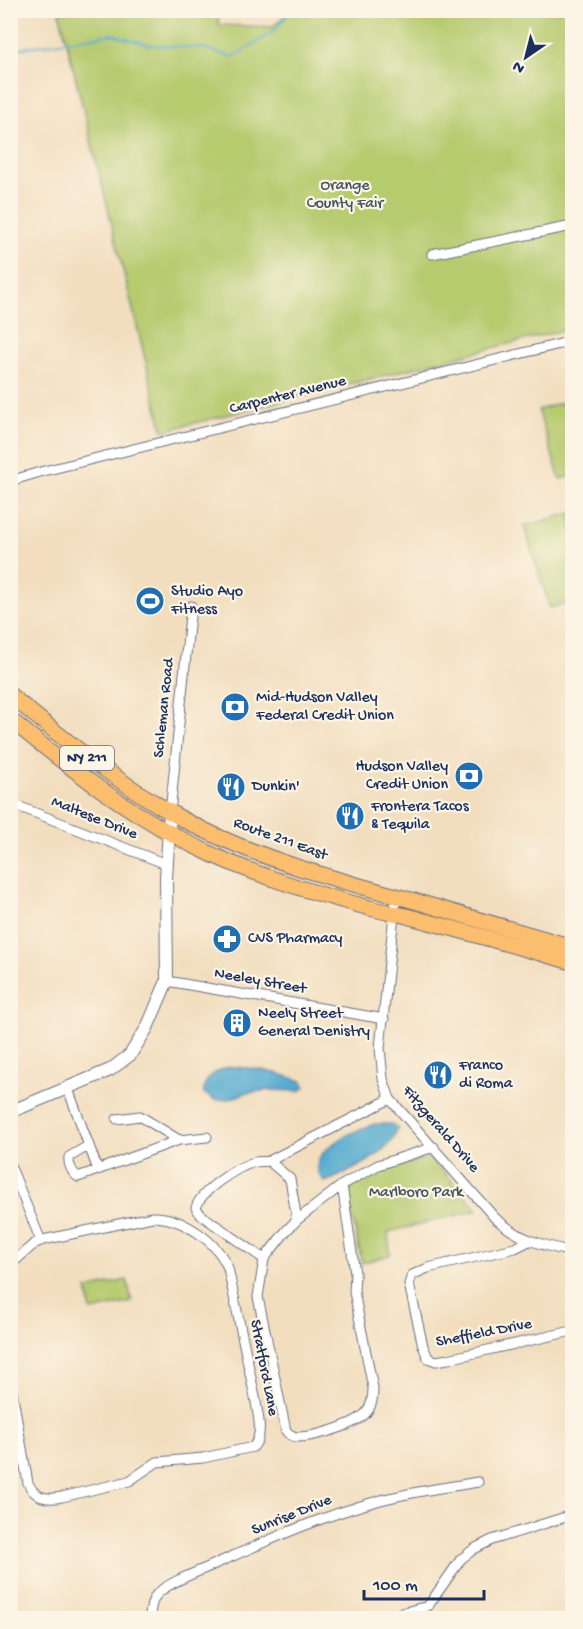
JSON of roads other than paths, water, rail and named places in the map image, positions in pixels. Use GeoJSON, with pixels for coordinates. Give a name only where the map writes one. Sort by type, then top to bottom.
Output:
{"type":"FeatureCollection","features":[{"type":"Feature","properties":{"kind":"main road","name":"Route 211 East"},"geometry":{"type":"LineString","coordinates":[[10,695],[99,767],[170,812],[209,832],[276,861],[573,947]]}},
{"type":"Feature","properties":{"kind":"main road","name":"NY 211"},"geometry":{"type":"LineString","coordinates":[[10,719],[94,785],[169,833],[213,855],[263,876],[332,898],[573,962]]}},
{"type":"Feature","properties":{"kind":"street"},"geometry":{"type":"LineString","coordinates":[[432,255],[573,226]]}},
{"type":"Feature","properties":{"kind":"street","name":"Carpenter Avenue"},"geometry":{"type":"LineString","coordinates":[[10,481],[573,341]]}},
{"type":"Feature","properties":{"kind":"street","name":"Schleman Road"},"geometry":{"type":"LineString","coordinates":[[170,812],[191,606]]}},
{"type":"Feature","properties":{"kind":"street","name":"Maltese Drive"},"geometry":{"type":"LineString","coordinates":[[10,802],[166,864]]}},
{"type":"Feature","properties":{"kind":"street"},"geometry":{"type":"LineString","coordinates":[[10,1112],[110,1070],[130,1055],[147,1029],[167,981],[166,864],[170,812]]}},
{"type":"Feature","properties":{"kind":"street","name":"Fitzgerald Drive"},"geometry":{"type":"LineString","coordinates":[[396,896],[380,1063],[390,1099],[495,1218],[509,1230],[529,1241],[573,1252]]}},
{"type":"Feature","properties":{"kind":"street","name":"Neeley Street"},"geometry":{"type":"LineString","coordinates":[[167,981],[384,1019]]}},
{"type":"Feature","properties":{"kind":"street"},"geometry":{"type":"LineString","coordinates":[[68,1089],[98,1170]]}},
{"type":"Feature","properties":{"kind":"street"},"geometry":{"type":"LineString","coordinates":[[264,1259],[197,1212],[196,1208],[201,1196],[211,1186],[254,1162],[269,1161],[390,1099]]}},
{"type":"Feature","properties":{"kind":"street"},"geometry":{"type":"LineString","coordinates":[[117,1119],[140,1116],[179,1140]]}},
{"type":"Feature","properties":{"kind":"street"},"geometry":{"type":"LineString","coordinates":[[88,1146],[69,1157],[68,1162],[78,1177],[179,1140],[207,1137]]}},
{"type":"Feature","properties":{"kind":"street"},"geometry":{"type":"LineString","coordinates":[[342,1185],[355,1273],[354,1292],[373,1398],[363,1416],[335,1429],[298,1437],[292,1436],[286,1431],[258,1297],[264,1259],[297,1220],[342,1185],[378,1166],[434,1147]]}},
{"type":"Feature","properties":{"kind":"street"},"geometry":{"type":"LineString","coordinates":[[269,1161],[290,1179],[297,1220]]}},
{"type":"Feature","properties":{"kind":"street"},"geometry":{"type":"LineString","coordinates":[[10,1165],[40,1241]]}},
{"type":"Feature","properties":{"kind":"street","name":"Stratford Lane"},"geometry":{"type":"LineString","coordinates":[[10,1265],[40,1241],[135,1220],[165,1217],[182,1224],[215,1247],[223,1256],[228,1268],[256,1402],[259,1438],[253,1447],[202,1458],[157,1462],[129,1481],[62,1497],[42,1497],[36,1495],[28,1483],[10,1380]]}},
{"type":"Feature","properties":{"kind":"street","name":"Sheffield Drive"},"geometry":{"type":"LineString","coordinates":[[529,1241],[515,1248],[428,1268],[412,1275],[409,1284],[423,1347],[428,1358],[436,1361],[448,1359],[573,1331]]}},
{"type":"Feature","properties":{"kind":"street","name":"Sunrise Drive"},"geometry":{"type":"LineString","coordinates":[[140,1618],[151,1617],[154,1597],[159,1592],[300,1528],[372,1502],[403,1494],[478,1482]]}},
{"type":"Feature","properties":{"kind":"street"},"geometry":{"type":"LineString","coordinates":[[382,1618],[428,1606],[461,1559],[474,1549],[492,1540],[573,1515]]}},
{"type":"Feature","properties":{"kind":"water"},"geometry":{"type":"Polygon","coordinates":[[[228,1067],[275,1073],[302,1081],[305,1087],[300,1091],[269,1090],[215,1100],[204,1093],[204,1088],[214,1073],[228,1067]]]}},
{"type":"Feature","properties":{"kind":"water"},"geometry":{"type":"Polygon","coordinates":[[[375,1124],[391,1124],[398,1129],[393,1139],[377,1155],[357,1168],[325,1182],[318,1170],[318,1162],[323,1154],[339,1140],[375,1124]]]}},
{"type":"Feature","properties":{"kind":"waterway"},"geometry":{"type":"LineString","coordinates":[[10,50],[112,34],[150,45],[203,48],[233,57],[273,32],[291,10]]}},
{"type":"Feature","properties":{"kind":"waterway"},"geometry":{"type":"LineString","coordinates":[[419,10],[433,17],[441,10]]}},
{"type":"Feature","properties":{"kind":"place","name":"Studio Ayo Fitness"},"geometry":{"type":"Point","coordinates":[150,601]}},
{"type":"Feature","properties":{"kind":"place","name":"Mid-Hudson Valley Federal Credit Union"},"geometry":{"type":"Point","coordinates":[235,707]}},
{"type":"Feature","properties":{"kind":"place","name":"Hudson Valley Credit Union"},"geometry":{"type":"Point","coordinates":[469,776]}},
{"type":"Feature","properties":{"kind":"place","name":"Dunkin'"},"geometry":{"type":"Point","coordinates":[231,787]}},
{"type":"Feature","properties":{"kind":"place","name":"Frontera Tacos & Tequila"},"geometry":{"type":"Point","coordinates":[350,816]}},
{"type":"Feature","properties":{"kind":"place","name":"CVS Pharmacy"},"geometry":{"type":"Point","coordinates":[227,939]}},
{"type":"Feature","properties":{"kind":"place","name":"Neely Street General Denistry"},"geometry":{"type":"Point","coordinates":[237,1023]}},
{"type":"Feature","properties":{"kind":"place","name":"Franco di Roma"},"geometry":{"type":"Point","coordinates":[438,1075]}},
{"type":"Feature","properties":{"kind":"park label","name":"Orange County Fair"},"geometry":{"type":"Point","coordinates":[345,195]}},
{"type":"Feature","properties":{"kind":"park label","name":"Marlboro Park"},"geometry":{"type":"Point","coordinates":[416,1193]}}]}
